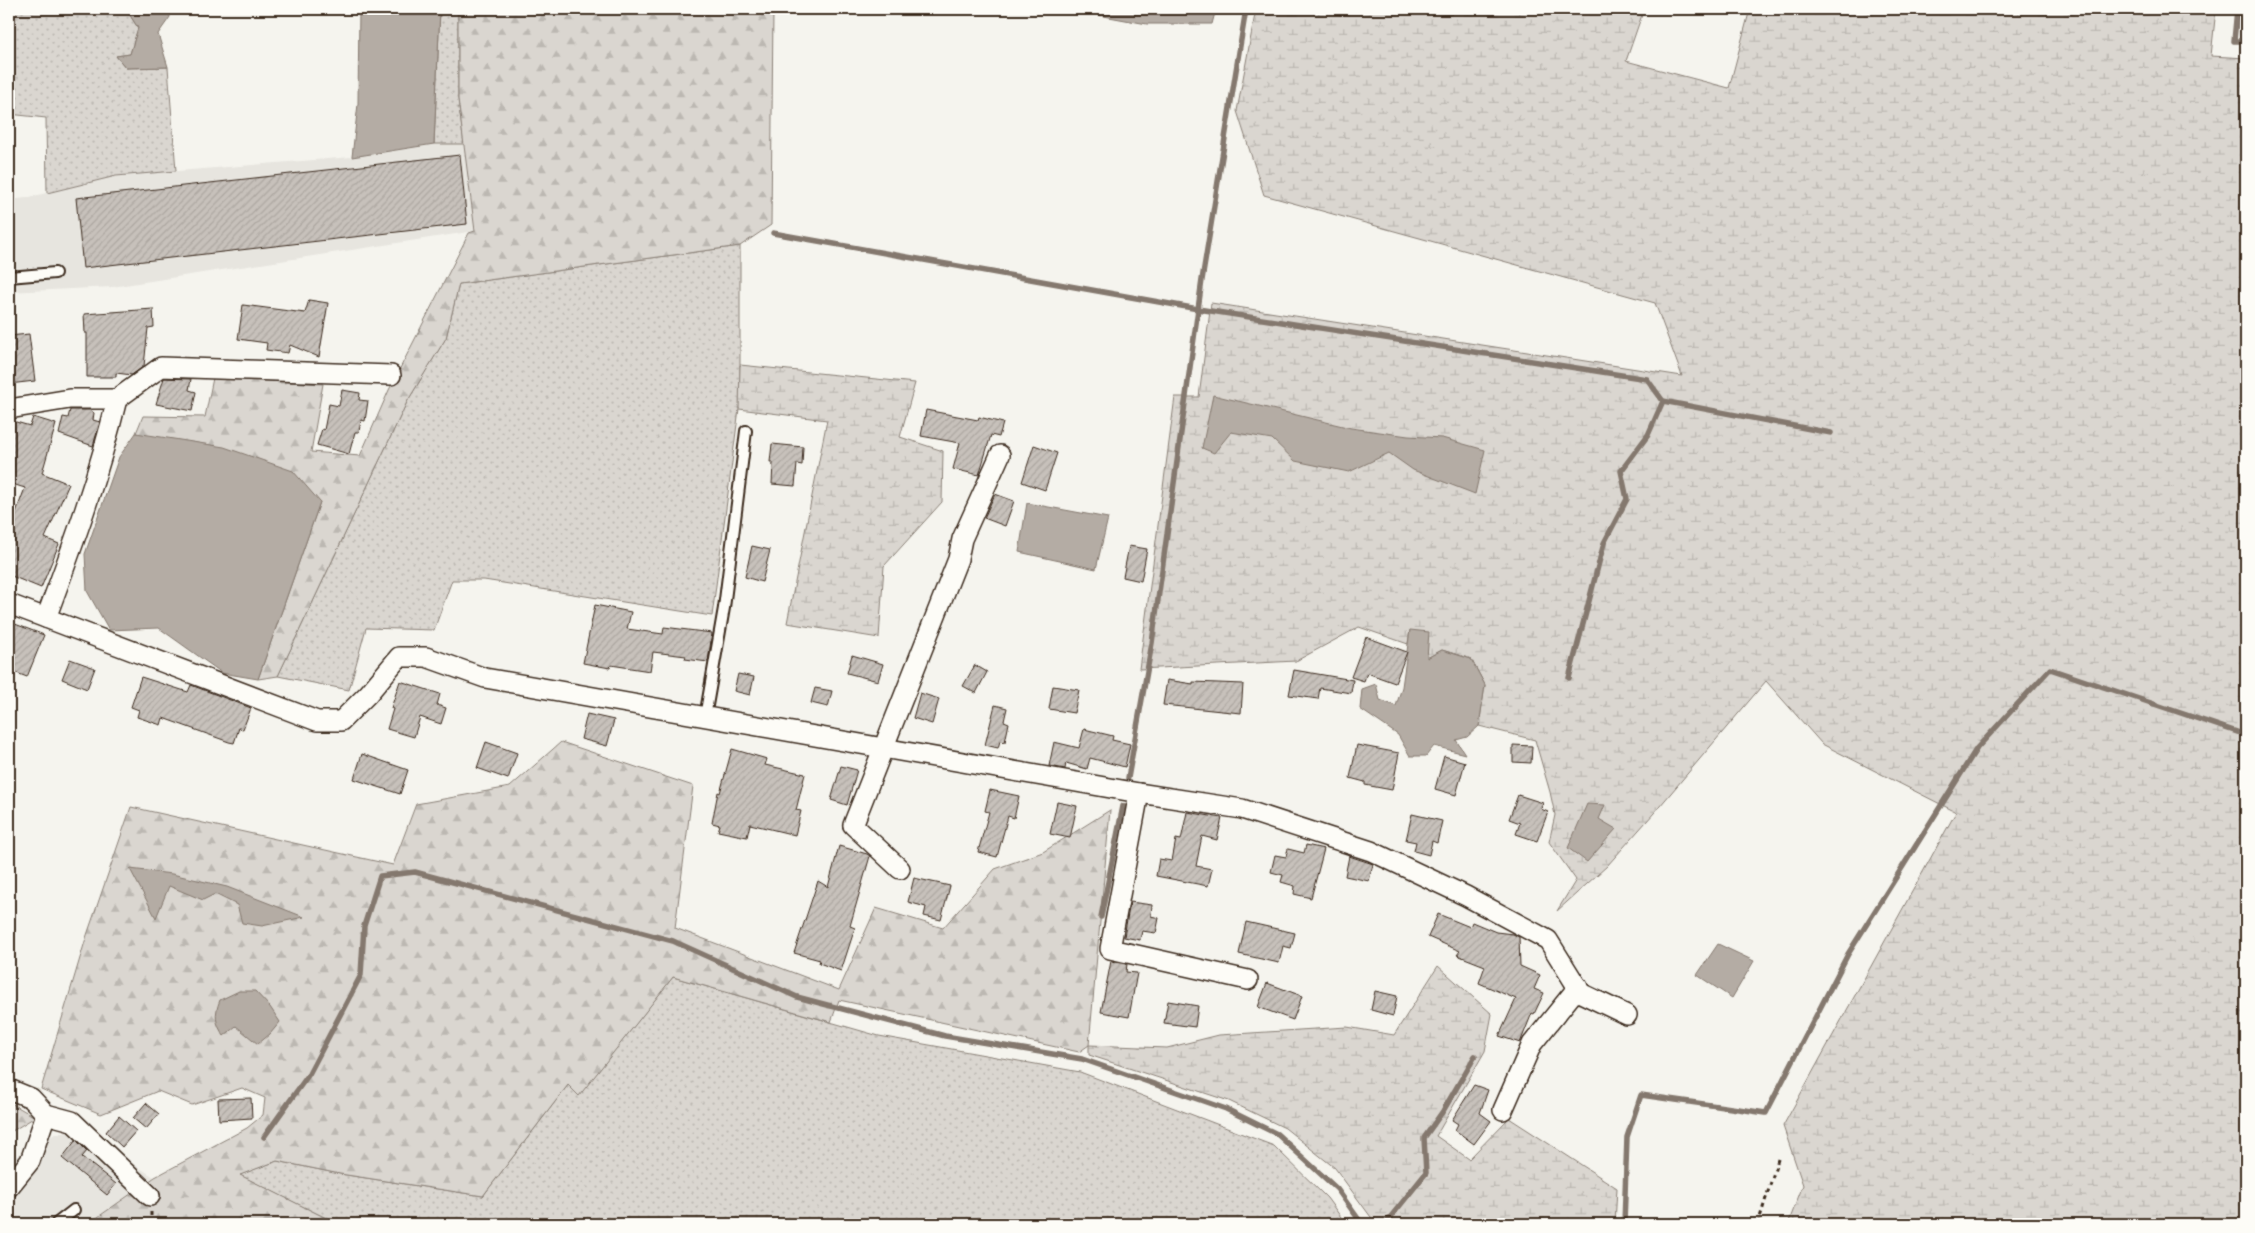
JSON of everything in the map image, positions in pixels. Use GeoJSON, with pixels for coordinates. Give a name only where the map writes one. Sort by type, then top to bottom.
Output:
{"type":"FeatureCollection","features":[{"type":"Feature","properties":{"kind":"street"},"geometry":{"type":"LineString","coordinates":[[9,409],[70,399],[117,399],[161,367],[391,375]]}},
{"type":"Feature","properties":{"kind":"street"},"geometry":{"type":"LineString","coordinates":[[46,618],[72,549],[109,432],[117,399]]}},
{"type":"Feature","properties":{"kind":"street"},"geometry":{"type":"LineString","coordinates":[[900,869],[853,825],[958,559],[962,539],[1000,454]]}},
{"type":"Feature","properties":{"kind":"street"},"geometry":{"type":"LineString","coordinates":[[9,604],[317,721],[340,721],[368,694],[399,657],[426,656],[485,678],[1139,793],[1242,809],[1371,851],[1466,896],[1548,940],[1581,992],[1627,1015]]}},
{"type":"Feature","properties":{"kind":"street"},"geometry":{"type":"LineString","coordinates":[[1139,793],[1110,949],[1248,980]]}},
{"type":"Feature","properties":{"kind":"street"},"geometry":{"type":"LineString","coordinates":[[1504,1110],[1532,1044],[1578,987]]}},
{"type":"Feature","properties":{"kind":"street"},"geometry":{"type":"LineString","coordinates":[[9,1089],[31,1098],[46,1114],[72,1120],[150,1196]]}},
{"type":"Feature","properties":{"kind":"street"},"geometry":{"type":"LineString","coordinates":[[9,1187],[30,1161],[46,1114]]}},
{"type":"Feature","properties":{"kind":"lane"},"geometry":{"type":"LineString","coordinates":[[9,277],[54,272]]}},
{"type":"Feature","properties":{"kind":"lane"},"geometry":{"type":"LineString","coordinates":[[705,717],[724,608],[746,431]]}},
{"type":"Feature","properties":{"kind":"lane"},"geometry":{"type":"LineString","coordinates":[[56,1224],[74,1210]]}},
{"type":"Feature","properties":{"kind":"path"},"geometry":{"type":"LineString","coordinates":[[1758,1224],[1780,1156]]}},
{"type":"Feature","properties":{"kind":"shaded area"},"geometry":{"type":"Polygon","coordinates":[[[126,9],[169,9],[170,17],[158,34],[168,67],[126,68],[116,56],[130,54],[138,28],[126,9]]]}},
{"type":"Feature","properties":{"kind":"shaded area"},"geometry":{"type":"Polygon","coordinates":[[[359,9],[440,9],[434,144],[352,157],[358,104],[359,9]]]}},
{"type":"Feature","properties":{"kind":"shaded area"},"geometry":{"type":"Polygon","coordinates":[[[1066,9],[1216,9],[1212,24],[1147,24],[1066,9]]]}},
{"type":"Feature","properties":{"kind":"shaded area"},"geometry":{"type":"Polygon","coordinates":[[[434,144],[464,144],[475,231],[112,287],[9,292],[9,200],[26,198],[116,176],[352,157],[434,144]]]}},
{"type":"Feature","properties":{"kind":"shaded area"},"geometry":{"type":"Polygon","coordinates":[[[1213,395],[1351,428],[1408,436],[1442,438],[1485,450],[1475,494],[1413,470],[1389,453],[1349,472],[1295,461],[1272,439],[1231,432],[1214,453],[1202,448],[1213,395]]]}},
{"type":"Feature","properties":{"kind":"shaded area"},"geometry":{"type":"Polygon","coordinates":[[[136,433],[224,447],[293,471],[320,502],[258,679],[222,673],[159,628],[109,630],[87,591],[85,554],[119,457],[136,433]]]}},
{"type":"Feature","properties":{"kind":"shaded area"},"geometry":{"type":"Polygon","coordinates":[[[1027,503],[1108,518],[1096,569],[1019,552],[1027,503]]]}},
{"type":"Feature","properties":{"kind":"shaded area"},"geometry":{"type":"Polygon","coordinates":[[[1410,630],[1429,632],[1427,658],[1442,650],[1471,659],[1485,685],[1479,726],[1467,737],[1456,740],[1465,754],[1434,746],[1426,756],[1410,756],[1398,735],[1360,709],[1362,689],[1376,684],[1380,700],[1396,706],[1402,687],[1410,630]]]}},
{"type":"Feature","properties":{"kind":"shaded area"},"geometry":{"type":"Polygon","coordinates":[[[1587,804],[1605,805],[1599,819],[1616,829],[1587,862],[1568,848],[1587,804]]]}},
{"type":"Feature","properties":{"kind":"shaded area"},"geometry":{"type":"Polygon","coordinates":[[[130,869],[172,874],[227,887],[304,917],[262,926],[242,923],[237,905],[215,894],[203,900],[169,886],[156,918],[130,869]]]}},
{"type":"Feature","properties":{"kind":"shaded area"},"geometry":{"type":"Polygon","coordinates":[[[1718,944],[1754,961],[1732,998],[1697,975],[1718,944]]]}},
{"type":"Feature","properties":{"kind":"shaded area"},"geometry":{"type":"Polygon","coordinates":[[[239,991],[255,991],[270,1007],[280,1022],[258,1044],[236,1026],[224,1036],[217,1023],[216,1015],[220,1000],[239,991]]]}},
{"type":"Feature","properties":{"kind":"shaded area"},"geometry":{"type":"Polygon","coordinates":[[[92,1128],[117,1154],[154,1177],[88,1224],[9,1224],[9,1169],[22,1151],[55,1134],[92,1128]]]}},
{"type":"Feature","properties":{"kind":"green space"},"geometry":{"type":"Polygon","coordinates":[[[9,9],[126,9],[138,28],[130,54],[116,56],[126,68],[168,67],[176,171],[116,176],[47,193],[46,118],[9,114],[9,9]]]}},
{"type":"Feature","properties":{"kind":"green space"},"geometry":{"type":"Polygon","coordinates":[[[440,9],[458,9],[458,99],[464,144],[434,144],[440,9]]]}},
{"type":"Feature","properties":{"kind":"green space"},"geometry":{"type":"Polygon","coordinates":[[[458,9],[773,9],[771,225],[740,246],[459,284],[446,338],[407,402],[278,676],[258,679],[320,502],[136,433],[143,416],[205,417],[213,378],[323,384],[311,452],[360,456],[389,390],[469,233],[475,231],[458,99],[458,9]]]}},
{"type":"Feature","properties":{"kind":"green space"},"geometry":{"type":"Polygon","coordinates":[[[1256,9],[1426,9],[1451,15],[1453,9],[1644,9],[1626,61],[1729,88],[1750,9],[2216,9],[2211,56],[2246,58],[2246,1224],[1788,1224],[1803,1185],[1783,1126],[1956,812],[1822,744],[1766,681],[1607,866],[1557,911],[1576,880],[1549,842],[1555,815],[1535,740],[1479,726],[1485,685],[1471,659],[1442,650],[1427,658],[1410,630],[1408,644],[1359,627],[1296,661],[1139,669],[1175,397],[1199,397],[1211,303],[1682,376],[1655,303],[1264,195],[1237,111],[1256,9]]]}},
{"type":"Feature","properties":{"kind":"green space"},"geometry":{"type":"Polygon","coordinates":[[[740,246],[740,401],[712,616],[484,580],[452,580],[434,630],[366,628],[349,690],[278,676],[407,402],[446,338],[459,284],[740,246]]]}},
{"type":"Feature","properties":{"kind":"green space"},"geometry":{"type":"Polygon","coordinates":[[[740,365],[915,383],[900,437],[943,451],[942,502],[884,566],[879,638],[787,623],[827,420],[739,409],[740,365]]]}},
{"type":"Feature","properties":{"kind":"green space"},"geometry":{"type":"Polygon","coordinates":[[[561,742],[693,786],[675,928],[839,990],[876,908],[943,928],[995,869],[1043,852],[1110,810],[1089,1045],[1079,1052],[839,1000],[831,1022],[673,977],[579,1096],[568,1085],[483,1196],[340,1174],[277,1161],[240,1175],[338,1224],[88,1224],[155,1177],[247,1128],[263,1115],[265,1098],[242,1088],[192,1105],[158,1091],[101,1114],[41,1089],[86,938],[131,807],[393,865],[416,804],[510,787],[561,742]]]}},
{"type":"Feature","properties":{"kind":"green space"},"geometry":{"type":"Polygon","coordinates":[[[1438,966],[1492,1014],[1485,1051],[1436,1136],[1469,1159],[1509,1118],[1617,1188],[1615,1224],[1376,1224],[1335,1168],[1285,1128],[1229,1101],[1089,1055],[1089,1045],[1167,1048],[1219,1035],[1347,1027],[1394,1035],[1438,966]]]}},
{"type":"Feature","properties":{"kind":"green space"},"geometry":{"type":"Polygon","coordinates":[[[673,977],[879,1036],[1080,1072],[1274,1146],[1327,1198],[1346,1224],[338,1224],[239,1175],[277,1161],[340,1174],[483,1196],[568,1085],[579,1095],[673,977]]]}},
{"type":"Feature","properties":{"kind":"green space"},"geometry":{"type":"Polygon","coordinates":[[[9,1102],[35,1117],[9,1133],[9,1102]]]}},
{"type":"Feature","properties":{"kind":"building"},"geometry":{"type":"Polygon","coordinates":[[[460,155],[467,224],[83,268],[76,198],[460,155]]]}},
{"type":"Feature","properties":{"kind":"building"},"geometry":{"type":"Polygon","coordinates":[[[309,300],[328,303],[319,357],[290,345],[288,353],[266,350],[267,343],[238,339],[243,305],[305,313],[309,300]]]}},
{"type":"Feature","properties":{"kind":"building"},"geometry":{"type":"Polygon","coordinates":[[[153,309],[154,327],[148,328],[144,366],[132,375],[116,373],[116,377],[87,377],[87,333],[85,333],[84,314],[153,309]]]}},
{"type":"Feature","properties":{"kind":"building"},"geometry":{"type":"Polygon","coordinates":[[[29,334],[35,381],[9,384],[9,336],[29,334]]]}},
{"type":"Feature","properties":{"kind":"building"},"geometry":{"type":"Polygon","coordinates":[[[164,378],[191,379],[189,390],[196,392],[192,411],[156,404],[164,378]]]}},
{"type":"Feature","properties":{"kind":"building"},"geometry":{"type":"Polygon","coordinates":[[[342,390],[360,393],[359,400],[368,401],[365,421],[361,420],[359,432],[355,432],[349,454],[317,445],[322,429],[324,430],[329,404],[339,406],[342,390]]]}},
{"type":"Feature","properties":{"kind":"building"},"geometry":{"type":"Polygon","coordinates":[[[70,410],[90,410],[94,413],[93,420],[100,422],[93,446],[59,434],[63,417],[68,418],[70,410]]]}},
{"type":"Feature","properties":{"kind":"building"},"geometry":{"type":"Polygon","coordinates":[[[926,410],[978,420],[979,417],[1003,423],[999,437],[991,435],[979,475],[953,469],[960,443],[921,436],[926,410]]]}},
{"type":"Feature","properties":{"kind":"building"},"geometry":{"type":"Polygon","coordinates":[[[33,417],[56,424],[42,473],[69,484],[45,538],[59,544],[41,588],[9,575],[9,531],[25,488],[9,483],[9,420],[30,426],[33,417]]]}},
{"type":"Feature","properties":{"kind":"building"},"geometry":{"type":"Polygon","coordinates":[[[772,444],[803,447],[802,465],[797,464],[795,486],[772,484],[773,462],[770,462],[772,444]]]}},
{"type":"Feature","properties":{"kind":"building"},"geometry":{"type":"Polygon","coordinates":[[[1034,445],[1057,453],[1045,490],[1022,482],[1034,445]]]}},
{"type":"Feature","properties":{"kind":"building"},"geometry":{"type":"Polygon","coordinates":[[[995,494],[1014,501],[1005,526],[984,518],[995,494]]]}},
{"type":"Feature","properties":{"kind":"building"},"geometry":{"type":"Polygon","coordinates":[[[752,546],[770,550],[762,582],[745,577],[752,546]]]}},
{"type":"Feature","properties":{"kind":"building"},"geometry":{"type":"Polygon","coordinates":[[[1129,546],[1147,549],[1141,581],[1123,577],[1129,546]]]}},
{"type":"Feature","properties":{"kind":"building"},"geometry":{"type":"Polygon","coordinates":[[[595,605],[631,612],[627,629],[663,634],[664,627],[712,633],[708,662],[685,659],[686,656],[653,652],[650,671],[611,665],[610,668],[583,663],[595,605]]]}},
{"type":"Feature","properties":{"kind":"building"},"geometry":{"type":"Polygon","coordinates":[[[15,624],[44,635],[27,677],[9,670],[9,640],[15,624]]]}},
{"type":"Feature","properties":{"kind":"building"},"geometry":{"type":"Polygon","coordinates":[[[1366,637],[1407,652],[1395,683],[1367,673],[1364,681],[1351,677],[1366,637]]]}},
{"type":"Feature","properties":{"kind":"building"},"geometry":{"type":"Polygon","coordinates":[[[852,655],[883,664],[878,681],[847,673],[852,655]]]}},
{"type":"Feature","properties":{"kind":"building"},"geometry":{"type":"Polygon","coordinates":[[[70,659],[95,668],[87,689],[62,679],[70,659]]]}},
{"type":"Feature","properties":{"kind":"building"},"geometry":{"type":"Polygon","coordinates":[[[975,665],[987,672],[976,693],[963,686],[975,665]]]}},
{"type":"Feature","properties":{"kind":"building"},"geometry":{"type":"Polygon","coordinates":[[[1294,670],[1353,680],[1351,693],[1320,688],[1318,699],[1289,695],[1294,670]]]}},
{"type":"Feature","properties":{"kind":"building"},"geometry":{"type":"Polygon","coordinates":[[[738,674],[754,677],[750,695],[734,691],[738,674]]]}},
{"type":"Feature","properties":{"kind":"building"},"geometry":{"type":"Polygon","coordinates":[[[141,677],[188,692],[191,685],[251,708],[243,729],[239,728],[234,743],[163,718],[161,725],[137,717],[139,710],[131,707],[141,677]]]}},
{"type":"Feature","properties":{"kind":"building"},"geometry":{"type":"Polygon","coordinates":[[[1167,680],[1193,684],[1193,682],[1243,684],[1241,713],[1163,705],[1167,680]]]}},
{"type":"Feature","properties":{"kind":"building"},"geometry":{"type":"Polygon","coordinates":[[[400,681],[440,694],[437,705],[446,708],[441,724],[420,717],[414,737],[387,729],[393,709],[391,708],[400,681]]]}},
{"type":"Feature","properties":{"kind":"building"},"geometry":{"type":"Polygon","coordinates":[[[1053,686],[1079,690],[1074,713],[1049,709],[1053,686]]]}},
{"type":"Feature","properties":{"kind":"building"},"geometry":{"type":"Polygon","coordinates":[[[815,688],[832,691],[828,707],[811,703],[815,688]]]}},
{"type":"Feature","properties":{"kind":"building"},"geometry":{"type":"Polygon","coordinates":[[[920,693],[939,699],[932,724],[913,718],[920,693]]]}},
{"type":"Feature","properties":{"kind":"building"},"geometry":{"type":"Polygon","coordinates":[[[995,705],[1007,708],[1004,721],[1009,723],[1005,742],[1000,741],[998,748],[985,745],[995,705]]]}},
{"type":"Feature","properties":{"kind":"building"},"geometry":{"type":"Polygon","coordinates":[[[587,714],[614,720],[607,746],[581,739],[587,714]]]}},
{"type":"Feature","properties":{"kind":"building"},"geometry":{"type":"Polygon","coordinates":[[[1084,729],[1113,736],[1112,740],[1130,744],[1125,767],[1090,758],[1087,769],[1066,763],[1065,769],[1049,766],[1054,742],[1079,748],[1084,729]]]}},
{"type":"Feature","properties":{"kind":"building"},"geometry":{"type":"Polygon","coordinates":[[[486,742],[517,753],[508,779],[477,768],[486,742]]]}},
{"type":"Feature","properties":{"kind":"building"},"geometry":{"type":"Polygon","coordinates":[[[1357,745],[1399,753],[1392,790],[1365,785],[1365,782],[1350,778],[1357,745]]]}},
{"type":"Feature","properties":{"kind":"building"},"geometry":{"type":"Polygon","coordinates":[[[1513,745],[1532,746],[1531,763],[1513,762],[1513,745]]]}},
{"type":"Feature","properties":{"kind":"building"},"geometry":{"type":"Polygon","coordinates":[[[732,749],[767,759],[765,765],[805,774],[796,810],[801,811],[795,835],[750,824],[747,837],[718,831],[720,825],[712,823],[718,792],[720,793],[732,749]]]}},
{"type":"Feature","properties":{"kind":"building"},"geometry":{"type":"Polygon","coordinates":[[[362,754],[408,770],[400,794],[354,779],[362,754]]]}},
{"type":"Feature","properties":{"kind":"building"},"geometry":{"type":"Polygon","coordinates":[[[1444,756],[1465,762],[1456,795],[1435,789],[1444,756]]]}},
{"type":"Feature","properties":{"kind":"building"},"geometry":{"type":"Polygon","coordinates":[[[841,766],[857,770],[847,805],[831,800],[841,766]]]}},
{"type":"Feature","properties":{"kind":"building"},"geometry":{"type":"Polygon","coordinates":[[[990,790],[1019,796],[1014,818],[1008,816],[997,857],[978,852],[989,812],[985,811],[990,790]]]}},
{"type":"Feature","properties":{"kind":"building"},"geometry":{"type":"Polygon","coordinates":[[[1518,795],[1543,803],[1541,809],[1548,812],[1537,841],[1516,834],[1520,823],[1509,819],[1518,795]]]}},
{"type":"Feature","properties":{"kind":"building"},"geometry":{"type":"Polygon","coordinates":[[[1057,802],[1077,806],[1070,838],[1050,834],[1057,802]]]}},
{"type":"Feature","properties":{"kind":"building"},"geometry":{"type":"Polygon","coordinates":[[[1187,812],[1222,818],[1217,840],[1202,836],[1196,866],[1212,869],[1208,886],[1156,876],[1159,859],[1172,861],[1176,839],[1181,840],[1187,812]]]}},
{"type":"Feature","properties":{"kind":"building"},"geometry":{"type":"Polygon","coordinates":[[[1412,814],[1442,821],[1437,843],[1432,841],[1429,855],[1414,851],[1416,842],[1406,840],[1412,814]]]}},
{"type":"Feature","properties":{"kind":"building"},"geometry":{"type":"Polygon","coordinates":[[[1306,845],[1324,849],[1311,898],[1294,894],[1295,886],[1281,882],[1283,875],[1271,872],[1275,855],[1286,857],[1288,849],[1304,853],[1306,845]]]}},
{"type":"Feature","properties":{"kind":"building"},"geometry":{"type":"Polygon","coordinates":[[[839,846],[870,856],[850,926],[855,928],[841,971],[819,963],[820,960],[794,953],[818,881],[828,887],[839,846]]]}},
{"type":"Feature","properties":{"kind":"building"},"geometry":{"type":"Polygon","coordinates":[[[1349,856],[1373,864],[1369,881],[1345,876],[1349,856]]]}},
{"type":"Feature","properties":{"kind":"building"},"geometry":{"type":"Polygon","coordinates":[[[914,878],[950,886],[941,920],[924,916],[926,907],[908,902],[914,878]]]}},
{"type":"Feature","properties":{"kind":"building"},"geometry":{"type":"Polygon","coordinates":[[[1130,902],[1152,905],[1151,916],[1159,918],[1156,933],[1142,931],[1140,940],[1124,937],[1130,902]]]}},
{"type":"Feature","properties":{"kind":"building"},"geometry":{"type":"Polygon","coordinates":[[[1438,914],[1470,927],[1472,922],[1496,932],[1513,934],[1519,937],[1520,966],[1540,975],[1534,989],[1544,993],[1534,1014],[1532,1013],[1520,1043],[1499,1036],[1516,999],[1479,983],[1485,966],[1457,955],[1460,951],[1428,937],[1438,914]]]}},
{"type":"Feature","properties":{"kind":"building"},"geometry":{"type":"Polygon","coordinates":[[[1246,922],[1295,933],[1291,948],[1283,946],[1279,963],[1239,954],[1246,922]]]}},
{"type":"Feature","properties":{"kind":"building"},"geometry":{"type":"Polygon","coordinates":[[[1111,961],[1127,964],[1126,972],[1137,973],[1129,1017],[1101,1012],[1111,961]]]}},
{"type":"Feature","properties":{"kind":"building"},"geometry":{"type":"Polygon","coordinates":[[[1267,983],[1302,996],[1293,1020],[1258,1007],[1267,983]]]}},
{"type":"Feature","properties":{"kind":"building"},"geometry":{"type":"Polygon","coordinates":[[[1375,991],[1397,996],[1393,1016],[1371,1010],[1375,991]]]}},
{"type":"Feature","properties":{"kind":"building"},"geometry":{"type":"Polygon","coordinates":[[[1168,1001],[1198,1006],[1195,1027],[1164,1023],[1168,1001]]]}},
{"type":"Feature","properties":{"kind":"building"},"geometry":{"type":"Polygon","coordinates":[[[1474,1085],[1488,1090],[1480,1113],[1491,1121],[1474,1144],[1455,1130],[1458,1124],[1452,1120],[1474,1085]]]}},
{"type":"Feature","properties":{"kind":"building"},"geometry":{"type":"Polygon","coordinates":[[[251,1098],[252,1118],[219,1120],[218,1099],[251,1098]]]}},
{"type":"Feature","properties":{"kind":"building"},"geometry":{"type":"Polygon","coordinates":[[[146,1103],[159,1114],[146,1129],[133,1118],[146,1103]]]}},
{"type":"Feature","properties":{"kind":"building"},"geometry":{"type":"Polygon","coordinates":[[[119,1116],[136,1131],[122,1147],[106,1132],[119,1116]]]}},
{"type":"Feature","properties":{"kind":"building"},"geometry":{"type":"Polygon","coordinates":[[[76,1140],[87,1151],[82,1157],[116,1184],[107,1195],[62,1158],[76,1140]]]}},
{"type":"Feature","properties":{"kind":"waterway"},"geometry":{"type":"LineString","coordinates":[[1128,778],[1152,643],[1202,280],[1246,9]]}},
{"type":"Feature","properties":{"kind":"waterway"},"geometry":{"type":"LineString","coordinates":[[2237,9],[2234,41],[2246,41]]}},
{"type":"Feature","properties":{"kind":"waterway"},"geometry":{"type":"LineString","coordinates":[[773,233],[1198,309],[1647,379],[1663,401],[1831,433]]}},
{"type":"Feature","properties":{"kind":"waterway"},"geometry":{"type":"LineString","coordinates":[[1569,678],[1604,543],[1627,499],[1621,471],[1648,435],[1663,401]]}},
{"type":"Feature","properties":{"kind":"waterway"},"geometry":{"type":"LineString","coordinates":[[1624,1224],[1627,1137],[1641,1095],[1766,1113],[1848,954],[1977,748],[2050,669],[2246,735]]}},
{"type":"Feature","properties":{"kind":"waterway"},"geometry":{"type":"LineString","coordinates":[[1101,917],[1123,806]]}},
{"type":"Feature","properties":{"kind":"waterway"},"geometry":{"type":"LineString","coordinates":[[264,1137],[309,1074],[361,975],[364,926],[380,876],[415,872],[673,941],[797,997],[945,1036],[1082,1059],[1226,1109],[1277,1134],[1337,1189],[1362,1224]]}},
{"type":"Feature","properties":{"kind":"waterway"},"geometry":{"type":"LineString","coordinates":[[1385,1224],[1426,1173],[1424,1138],[1443,1111],[1475,1056]]}}]}
